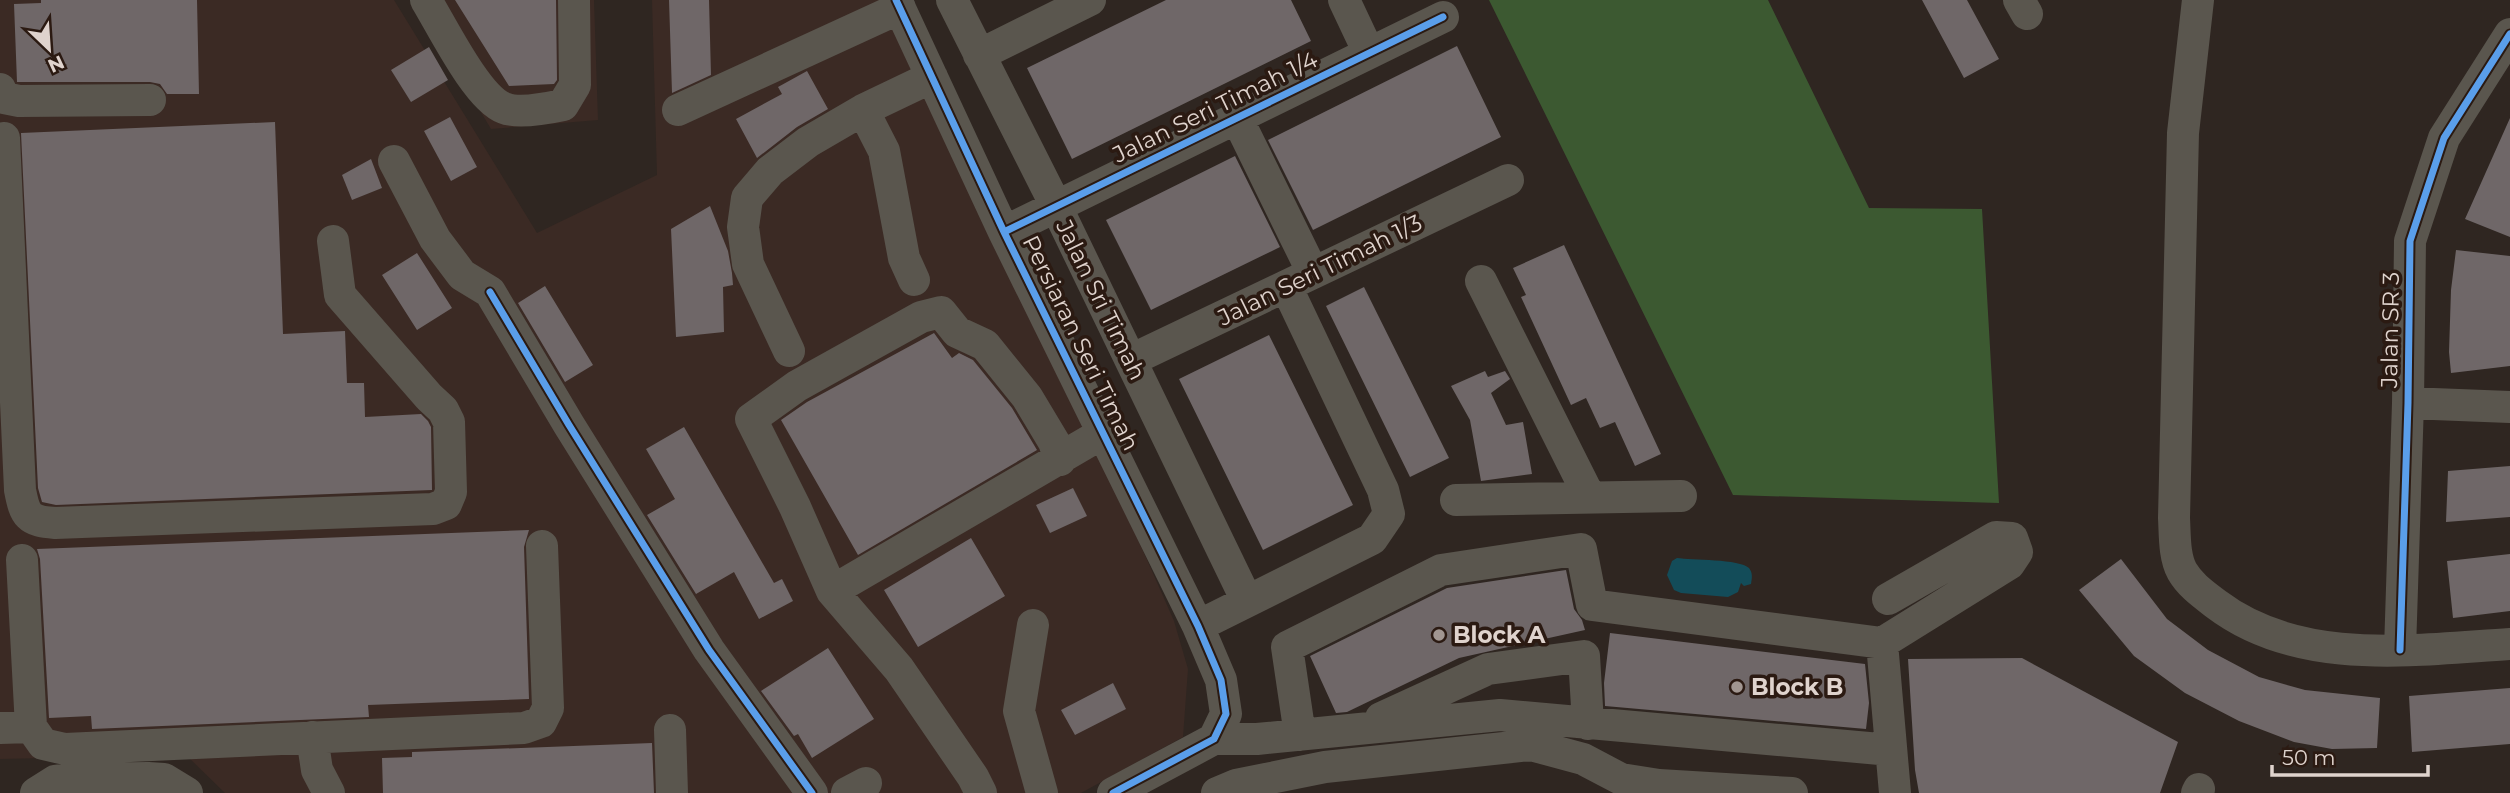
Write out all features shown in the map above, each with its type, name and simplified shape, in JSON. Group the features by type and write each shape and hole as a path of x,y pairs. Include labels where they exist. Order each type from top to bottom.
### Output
{"street":[{"path":"426,0 476,84 504,108 540,110 563,105 575,85 574,0"},
{"name":"Jalan Sri Timah","path":"952,0 1056,206 1247,601"},
{"path":"979,55 1090,0"},
{"path":"1344,0 1369,53"},
{"path":"2198,0 2183,133 2174,519 2175,544 2181,569 2197,590 2250,625 2285,638 2325,648 2400,650 2510,644"},
{"path":"678,110 898,4"},
{"name":"Persiaran Seri Timah","path":"898,4 1004,232 1198,626 1221,680 1226,714 1214,739"},
{"name":"Jalan Seri Timah 1/4","path":"1004,232 1443,17"},
{"name":"Jalan SR 3","path":"2400,650 2410,241 2444,138 2510,34"},
{"path":"789,351 748,264 743,227 747,198 770,171 808,142 863,110 932,77"},
{"path":"0,89 4,98 19,101 149,100"},
{"path":"863,110 884,151 904,258 914,280"},
{"path":"1198,626 1372,539 1389,514 1383,490 1237,118"},
{"path":"4,138 6,314 20,490 24,511 36,522 433,509 446,504 452,492 449,422 443,410 340,295 334,241"},
{"path":"394,161 435,239 462,275 490,292 709,650 812,793"},
{"name":"Jalan Seri Timah 1/3","path":"1131,360 1508,180"},
{"path":"1481,281 1589,496"},
{"path":"981,793 900,669 832,591 795,507 751,419 797,386 921,317 941,312 957,332 985,345 1027,397 1054,442 1060,460"},
{"path":"2408,403 2510,407"},
{"path":"832,591 1103,433"},
{"path":"1456,500 1681,496"},
{"path":"1300,735 1287,647 1441,570 1581,549 1592,605 1882,643 2009,564 2017,552 2012,538 1996,537 1888,599"},
{"path":"22,560 31,727 43,744 65,749 524,728 541,722 548,708 542,546"},
{"path":"1033,625 1019,711 1042,793"},
{"path":"1882,643 1895,793"},
{"path":"1357,729 1488,669 1584,656 1588,724"},
{"path":"1488,669 1500,715"},
{"path":"1113,793 1214,739 1257,739 1500,715 1891,750"},
{"path":"0,728 31,727"},
{"path":"670,730 672,793"},
{"path":"312,737 317,770 329,793"},
{"path":"1217,793 1236,785 1329,780 1531,745 1583,759 1621,779 1659,785 1792,793"},
{"path":"36,793 55,781 71,779 164,779 187,793"}],"shaded area":[{"path":"0,0 394,0 537,233 657,175 652,0 900,0 1174,621 1188,669 1183,737 1081,793 225,793 186,755 0,759"},
{"path":"414,0 594,0 598,120 491,129"}],"green space":[{"path":"1489,0 1768,0 1869,208 1982,209 1999,503 1733,495"}],"water":[{"path":"1677,558 1726,561 1744,565 1751,572 1751,584 1744,586 1741,583 1738,592 1728,597 1681,593 1674,590 1667,575 1672,561"}],"building":[{"path":"41,0 197,0 199,94 167,94 160,84 150,82 17,82 14,4 41,3"},
{"path":"455,0 556,0 557,80 554,84 509,86"},
{"path":"669,0 709,0 711,75 672,93"},
{"path":"1166,0 1291,0 1311,41 1072,159 1027,68"},
{"path":"1922,0 1967,0 1999,59 1964,78"},
{"path":"1457,46 1501,137 1313,230 1268,140"},
{"path":"429,47 448,80 411,102 391,70"},
{"path":"807,71 828,109 797,127 757,158 736,119 782,94 778,87"},
{"path":"450,117 477,167 451,181 424,131"},
{"path":"2510,118 2510,237 2465,219"},
{"path":"275,122 283,334 345,331 347,383 364,383 365,417 421,414 428,421 431,427 432,490 56,505 42,502 38,488 21,133"},
{"path":"1235,156 1280,247 1151,310 1106,220"},
{"path":"371,159 382,188 352,200 342,175"},
{"path":"710,206 728,251 732,273 733,285 723,287 724,332 676,337 671,229"},
{"path":"1564,245 1661,454 1635,466 1615,422 1600,428 1586,398 1571,405 1521,297 1526,295 1513,268"},
{"path":"2456,250 2510,256 2510,366 2451,373 2451,290"},
{"path":"417,253 452,308 417,330 382,275"},
{"path":"545,286 593,365 565,382 518,303"},
{"path":"1364,287 1449,458 1410,477 1326,306"},
{"path":"934,333 952,358 959,353 973,360 1012,408 1037,450 858,555 781,420 807,402"},
{"path":"1269,335 1353,505 1263,550 1179,379"},
{"path":"1485,371 1488,377 1505,371 1510,379 1491,393 1506,425 1523,422 1532,474 1481,481 1470,420 1451,386"},
{"path":"684,427 774,583 782,579 793,601 759,619 734,572 696,594 647,515 675,499 646,449"},
{"path":"2510,466 2510,517 2446,522 2448,471"},
{"path":"1073,488 1087,516 1050,533 1036,505"},
{"path":"529,530 524,547 529,699 368,705 369,717 92,729 91,716 49,718 40,559 37,549"},
{"path":"971,538 1005,596 918,647 884,590"},
{"path":"2510,554 2510,611 2453,618 2447,561"},
{"path":"2121,559 2167,619 2208,650 2259,677 2305,690 2380,698 2377,748 2332,749 2294,742 2239,721 2185,693 2134,656 2079,590"},
{"name":"Block A","path":"1566,570 1574,609 1585,630 1459,658 1347,712 1336,713 1310,656 1447,588"},
{"name":"Block B","path":"1610,633 1865,664 1869,703 1866,729 1605,706 1604,683"},
{"path":"828,648 874,719 812,758 798,734 794,736 761,691"},
{"path":"2022,658 2178,742 2160,793 1919,793 1915,770 1908,659"},
{"path":"1113,683 1126,709 1075,735 1061,710"},
{"path":"2510,688 2510,744 2412,752 2409,696"},
{"path":"652,743 654,793 383,793 382,758 412,757 412,752"}],"cycle path":[{"path":"896,0 1004,232 1198,626 1221,680 1226,714 1214,739 1113,793"},
{"path":"1004,232 1443,17"},
{"path":"2400,650 2410,241 2444,138 2510,34"},
{"path":"490,292 709,650 812,793"}],"place":[{"name":"Block A","path":"1439,635"},
{"name":"Block B","path":"1737,687"}]}
